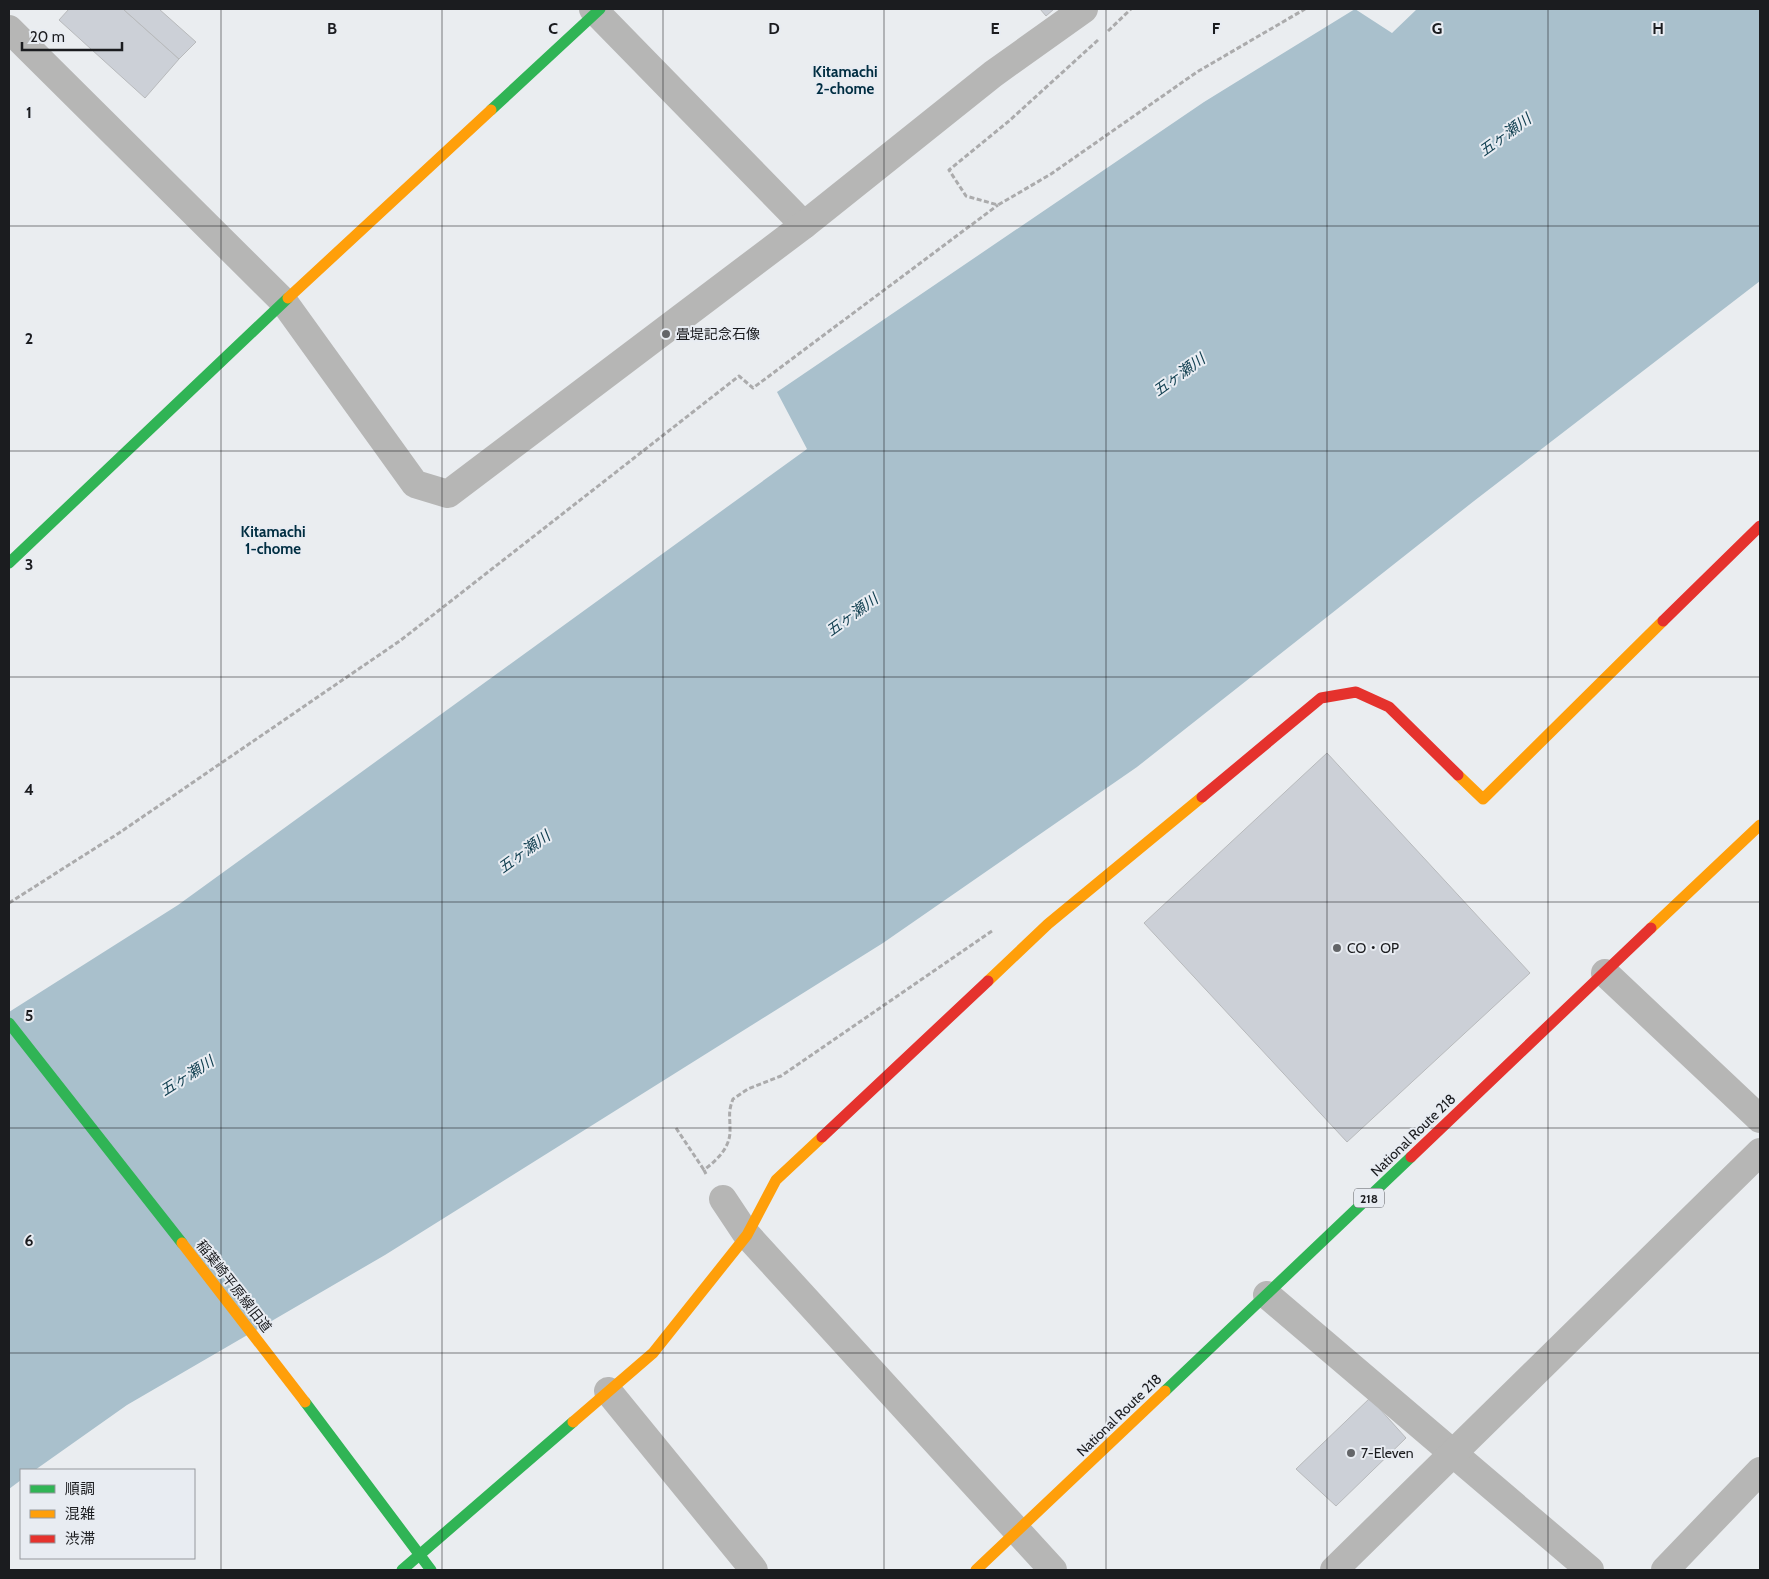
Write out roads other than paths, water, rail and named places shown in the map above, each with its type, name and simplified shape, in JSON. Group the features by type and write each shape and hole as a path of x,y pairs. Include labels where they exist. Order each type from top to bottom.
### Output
{"main road":[{"path":"9,563 596,10"},
{"path":"402,1570 653,1353 747,1234 776,1180 1041,931 1321,698 1356,692 1389,707 1484,799 1757,534"},
{"name":"National Route 218","path":"976,1570 1760,825"},
{"name":"稲葉崎平原線旧道","path":"9,1023 269,1354 431,1570"}],"street":[{"path":"9,29 284,302 415,484 448,494 804,226 993,74 1084,9"},
{"path":"596,10 804,226"},
{"path":"1605,973 1760,1119"},
{"path":"1334,1570 1760,1152"},
{"path":"723,1199 747,1234 1053,1570"},
{"path":"1267,1295 1590,1570"},
{"path":"608,1391 754,1570"},
{"path":"1665,1570 1760,1470"}],"water":[{"name":"五ヶ瀬川","path":"1355,9 1392,33 1417,9 1760,9 1760,281 1474,501 1137,767 883,943 385,1255 127,1405 36,1469 20,1469 20,1481 9,1489 9,1012 178,905 807,449 777,392 1204,102"}],"place":[{"name":"畳堤記念石像","path":"666,334"},
{"name":"CO・OP","path":"1337,948"},
{"name":"7-Eleven","path":"1351,1453"}],"district":[{"name":"Kitamachi 2-chome","path":"845,80"},
{"name":"Kitamachi 1-chome","path":"273,540"}]}
